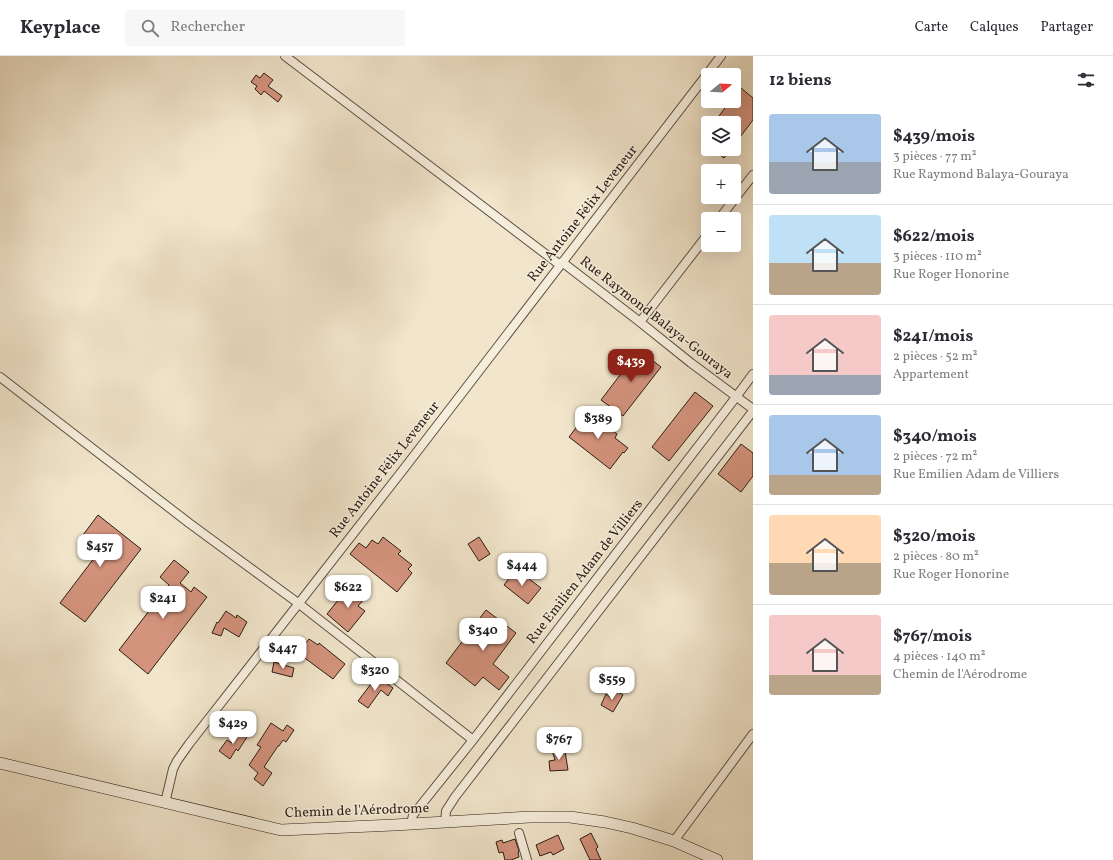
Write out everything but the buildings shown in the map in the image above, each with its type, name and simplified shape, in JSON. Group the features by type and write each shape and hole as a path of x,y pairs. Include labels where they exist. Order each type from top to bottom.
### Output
{"main road":[{"name":"Chemin de l'Aérodrome","path":"0,763 281,830 530,817 570,817 632,828 674,841 717,860"}],"street":[{"name":"Rue Raymond Balaya-Gouraya","path":"285,56 365,118 640,322 753,410"},
{"name":"Rue Antoine Félix Leveneur","path":"165,803 173,769 189,744 416,453 721,56"},
{"path":"724,212 753,175"},
{"path":"640,322 701,243"},
{"name":"Rue Emilien Adam de Villiers","path":"411,824 413,815 473,740 753,374"},
{"path":"0,377 189,523 298,603 473,740"},
{"path":"446,822 446,811 460,791 753,410"},
{"path":"674,841 753,734"},
{"path":"519,833 527,860"}]}
